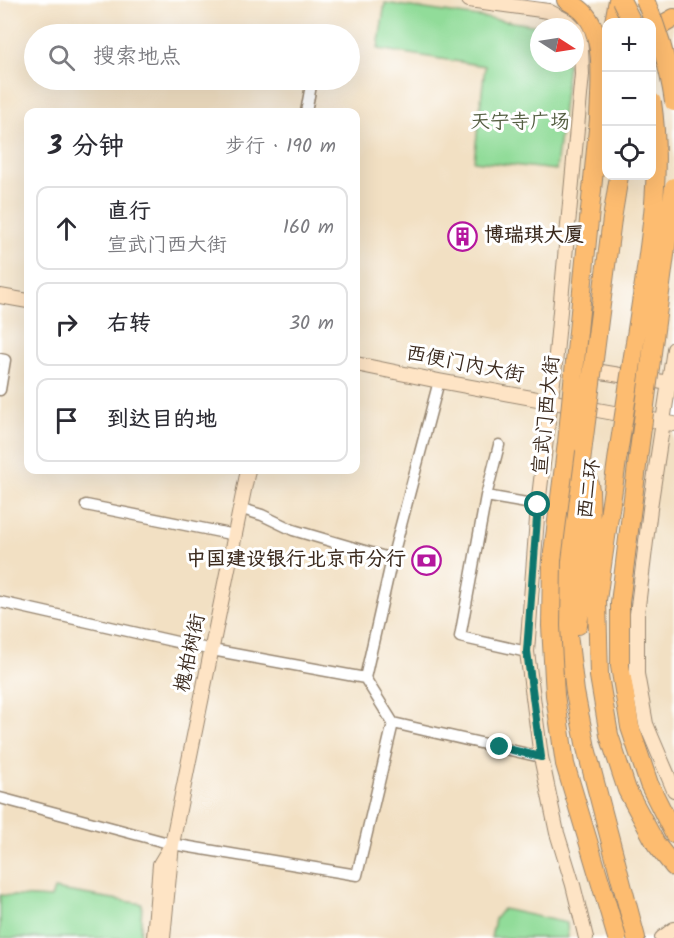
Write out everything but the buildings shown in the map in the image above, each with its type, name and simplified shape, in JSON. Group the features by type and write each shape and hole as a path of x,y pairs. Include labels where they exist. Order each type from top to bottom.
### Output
{"highway":[{"path":"566,0 586,15 594,31 600,55 599,119"},
{"path":"615,18 619,0"},
{"path":"619,0 630,18"},
{"path":"634,18 640,0"},
{"path":"645,0 659,34 674,102"},
{"path":"656,28 674,18"},
{"name":"宣武门西大街","path":"606,72 567,443 552,560 551,626 555,695 565,764 617,938"},
{"name":"西二环","path":"655,126 656,172 651,240 597,611 599,676 609,735 627,790 656,844 674,867"},
{"name":"宣武门西大街","path":"617,180 583,445 590,490 591,525 578,628 575,692 586,748 636,938"},
{"path":"674,187 620,603 620,666 630,727 650,784 674,834"}],"street":[{"path":"469,0 548,11 561,18"},
{"name":"宣武门西大街","path":"582,72 555,365 538,505 527,651 541,757 557,833 586,938"},
{"path":"307,108 310,90"},
{"path":"0,296 24,301"},
{"path":"674,349 669,383 669,423 651,501 636,614 637,674 646,724 674,790"},
{"path":"0,359 5,360 0,390"},
{"name":"西便门内大街","path":"360,365 669,423"},
{"path":"555,365 669,383"},
{"path":"439,381 392,559 365,678 393,723 541,757"},
{"path":"499,445 486,496 460,637 527,651"},
{"name":"槐柏树街","path":"164,938 172,844 247,474"},
{"path":"486,496 538,505"},
{"path":"86,504 235,535"},
{"path":"239,508 262,515 293,530 392,559"},
{"path":"0,602 212,650 365,678"},
{"path":"0,798 172,844 357,875 393,723"},
{"name":"槐柏树街","path":"154,938 160,864 172,844"},
{"path":"662,938 674,929"}],"green space":[{"name":"天宁寺广场","path":"385,3 530,25 530,72 567,72 556,170 474,161 485,66 378,49"},
{"path":"54,889 142,904 140,938 0,938 0,895 51,898"},
{"path":"503,909 567,923 568,938 491,938 495,919"}],"place":[{"name":"博瑞琪大厦","path":"463,236"},
{"name":"中国建设银行北京市分行","path":"427,560"}],"route":[{"path":"500,747 541,757 527,651 538,505"}]}
